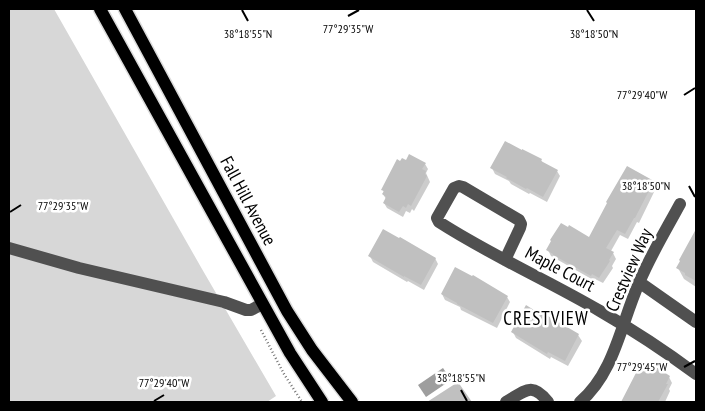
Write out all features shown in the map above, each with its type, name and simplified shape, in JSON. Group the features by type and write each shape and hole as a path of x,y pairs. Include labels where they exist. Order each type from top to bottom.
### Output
{"main road":[{"name":"Fall Hill Avenue","path":"100,9 290,354 322,402"},
{"name":"Fall Hill Avenue","path":"125,9 287,311 312,350 352,402"}],"street":[{"name":"Maple Court","path":"506,260 520,228 519,220 463,186 454,188 438,218 439,222 460,236 600,310 665,351 696,374"},
{"name":"Crestview Way","path":"580,402 593,388 606,369 616,348 639,282 680,204"},
{"path":"9,248 79,268 224,302 246,310 251,310 262,304"},
{"path":"639,282 696,322"},
{"path":"506,402 529,389 541,393 548,402"}],"shaded area":[{"path":"9,9 54,9 276,396 267,402 9,402"},
{"path":"443,368 451,380 426,397 418,385"}],"building":[{"path":"505,141 542,159 541,161 558,170 543,197 490,168"},
{"path":"409,154 426,163 422,169 426,171 425,174 427,176 411,206 408,204 406,208 403,206 399,212 383,203 386,197 382,194 384,191 381,190 397,159 400,161 402,158 406,160"},
{"path":"627,166 654,181 625,234 617,230 606,248 614,252 599,278 592,274 591,276 546,250 561,223 568,227 569,225 589,237 606,202"},
{"path":"383,229 436,258 421,285 368,256"},
{"path":"696,229 696,281 676,268"},
{"path":"455,267 473,275 508,296 493,323 441,294"},
{"path":"526,305 579,334 565,361 548,352 547,354 511,332"},
{"path":"643,362 652,367 653,365 670,376 666,384 668,384 658,402 621,402 638,369"},
{"path":"458,382 472,402 427,402"}],"district":[{"name":"CRESTVIEW","path":"546,318"}]}
